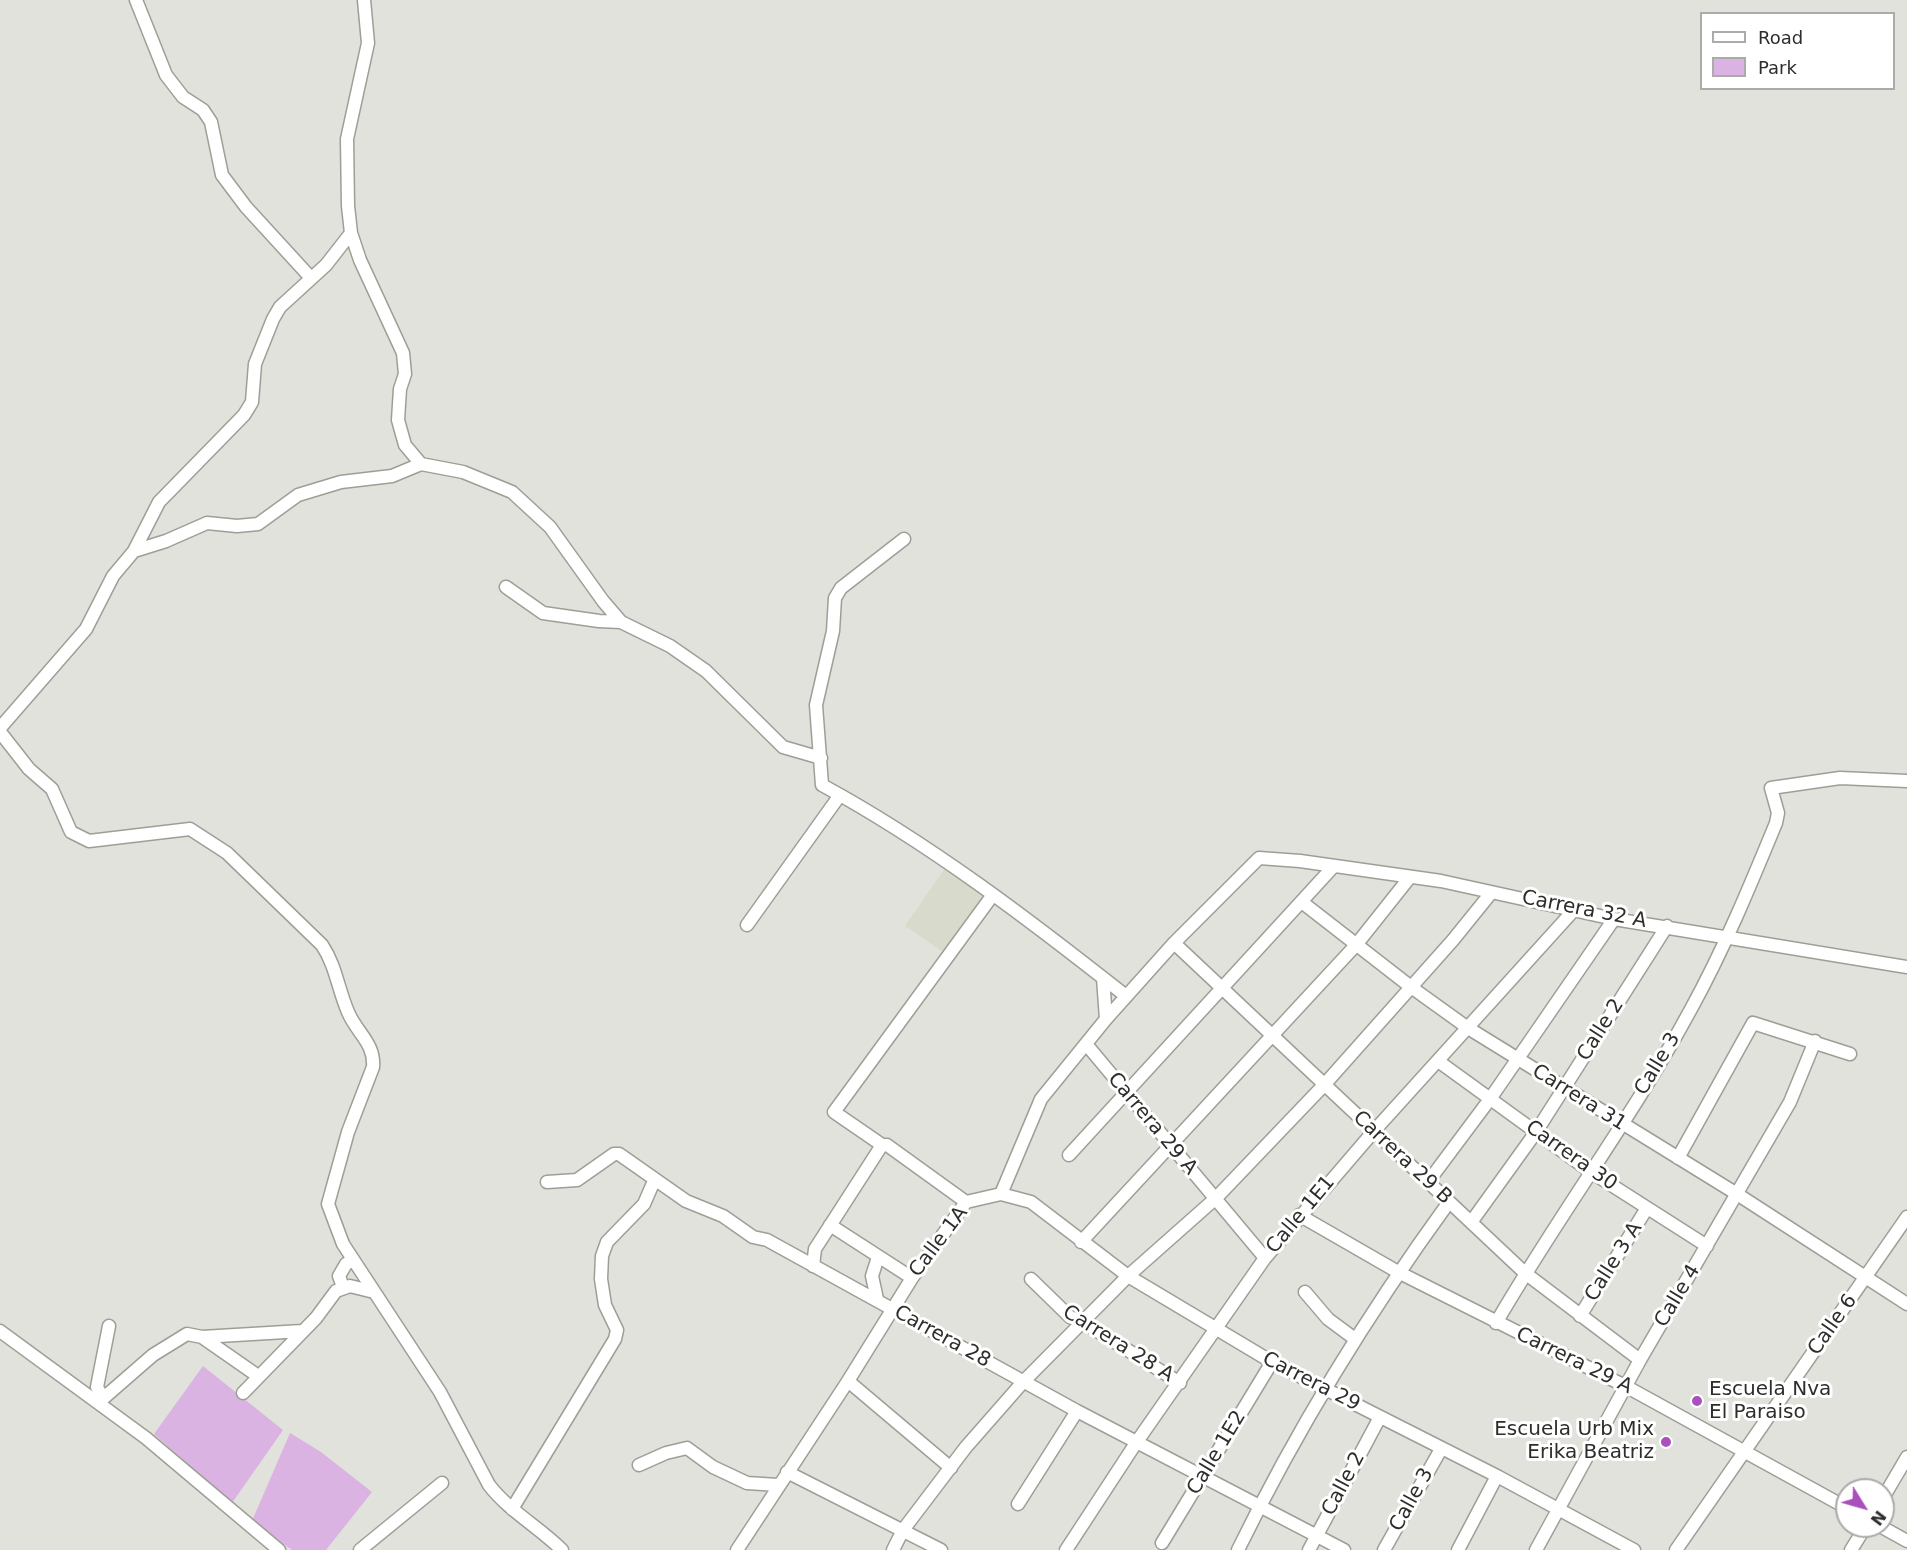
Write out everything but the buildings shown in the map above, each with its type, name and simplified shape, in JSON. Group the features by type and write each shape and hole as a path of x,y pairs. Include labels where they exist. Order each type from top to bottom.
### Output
{"street":[{"path":"136,0 166,75 183,97 203,110 211,122 222,175 246,207 311,278"},
{"path":"364,0 368,42 347,139 351,233 364,269 403,353 405,374 400,389 398,420 405,445 421,464"},
{"path":"351,233 326,265 280,307 255,364 252,402 244,415 159,502 134,551 113,576 86,628 0,730 29,769 52,789 71,832 89,841 190,829 228,853 322,945 333,962 348,1012 372,1048 374,1056 373,1067 348,1132 328,1204 332,1222 353,1260 440,1392 489,1485 512,1509 541,1529 562,1550"},
{"path":"134,551 166,541 207,523 237,526 258,524 298,495 341,483 392,476 421,464 463,472 512,492 550,527 603,601 621,622"},
{"path":"904,540 841,588 835,597 833,631 815,718 821,758 822,785 992,896 1086,963 1126,996"},
{"path":"506,587 543,613 621,622 670,646 706,671 783,747 821,758"},
{"name":"Calle 3","path":"1496,1323 1525,1273 1622,1125 1690,1011 1728,937 1776,823 1778,813 1771,788 1840,778 1907,781"},
{"path":"747,925 840,795"},
{"name":"Carrera 32 A","path":"1174,943 1261,857 1441,881 1614,919 1907,966"},
{"path":"1070,1155 1333,867"},
{"path":"1081,1242 1170,1147 1270,1034 1356,945 1410,877"},
{"path":"893,1550 903,1530 966,1447 1023,1382 1128,1276 1216,1198 1324,1085 1491,893"},
{"path":"966,1202 887,1145 882,1145 834,1112 992,896"},
{"name":"Carrera 31","path":"1302,903 1468,1028 1564,1090 1737,1194 1866,1278"},
{"name":"Calle 1E1","path":"1066,1550 1136,1443 1217,1330 1265,1258 1299,1215 1574,910"},
{"path":"1428,1182 1490,1099 1614,919"},
{"name":"Calle 2","path":"1472,1221 1564,1090 1667,926"},
{"path":"1001,1194 1041,1099 1106,1019 1174,943"},
{"name":"Carrera 29 B","path":"1174,943 1525,1273 1580,1317 1640,1360"},
{"path":"1103,978 1106,1019"},
{"path":"1678,1158 1751,1025 1755,1022 1850,1054"},
{"name":"Calle 4","path":"1536,1550 1640,1360 1790,1102 1815,1041"},
{"name":"Carrera 29 A","path":"1086,1044 1265,1258"},
{"name":"Carrera 30","path":"1438,1061 1591,1172 1707,1246"},
{"path":"813,1266 815,1250 882,1145"},
{"name":"Carrera 28","path":"547,1182 577,1180 614,1154 626,1159 654,1181 686,1201 712,1210 753,1237 767,1240 877,1299 891,1311 1136,1443 1344,1550"},
{"path":"512,1509 615,1339 617,1330 605,1305 601,1279 602,1256 607,1242 644,1204 654,1181"},
{"name":"Calle 1A","path":"737,1550 848,1381 912,1278 966,1202 1001,1194"},
{"name":"Carrera 29","path":"1001,1194 1031,1202 1128,1276 1272,1362 1497,1476 1634,1550"},
{"path":"1238,1550 1324,1388 1398,1272 1449,1202"},
{"name":"Calle 3 A","path":"1580,1317 1647,1208"},
{"name":"Carrera 29 A","path":"1299,1215 1398,1272 1496,1323 1627,1386 1835,1501"},
{"name":"Calle 6","path":"1676,1550 1907,1217"},
{"path":"830,1225 912,1278"},
{"path":"877,1299 872,1276 878,1257"},
{"path":"343,1287 339,1276 346,1264 353,1260"},
{"path":"1866,1278 1907,1304"},
{"name":"Carrera 28 A","path":"1031,1279 1070,1317 1083,1322 1180,1383"},
{"path":"243,1393 316,1318 336,1291 343,1287 374,1292"},
{"path":"1305,1292 1328,1319 1355,1339"},
{"path":"101,1400 97,1387 109,1326"},
{"path":"202,1337 302,1330"},
{"path":"0,1331 101,1400 279,1550"},
{"path":"101,1400 153,1356 182,1336 192,1334 202,1337 258,1376"},
{"name":"Calle 1E2","path":"1162,1543 1272,1362"},
{"path":"848,1381 951,1468"},
{"path":"1018,1504 1077,1411"},
{"name":"Calle 2","path":"1308,1550 1380,1418"},
{"path":"639,1465 666,1453 687,1448 713,1467 747,1483 778,1485"},
{"name":"Calle 3","path":"1384,1550 1441,1449"},
{"path":"1895,1478 1907,1457"},
{"path":"787,1472 941,1550"},
{"path":"1458,1550 1497,1476"},
{"path":"360,1550 442,1483"}],"shaded area":[{"path":"945,868 988,898 946,954 905,926"}],"green space":[{"path":"203,1366 283,1430 232,1503 154,1434"},
{"path":"290,1433 321,1452 372,1492 326,1550 292,1550 252,1521"}],"place":[{"name":"Escuela Nva El Paraiso","path":"1697,1401"},
{"name":"Escuela Urb Mix Erika Beatriz","path":"1666,1442"}]}
